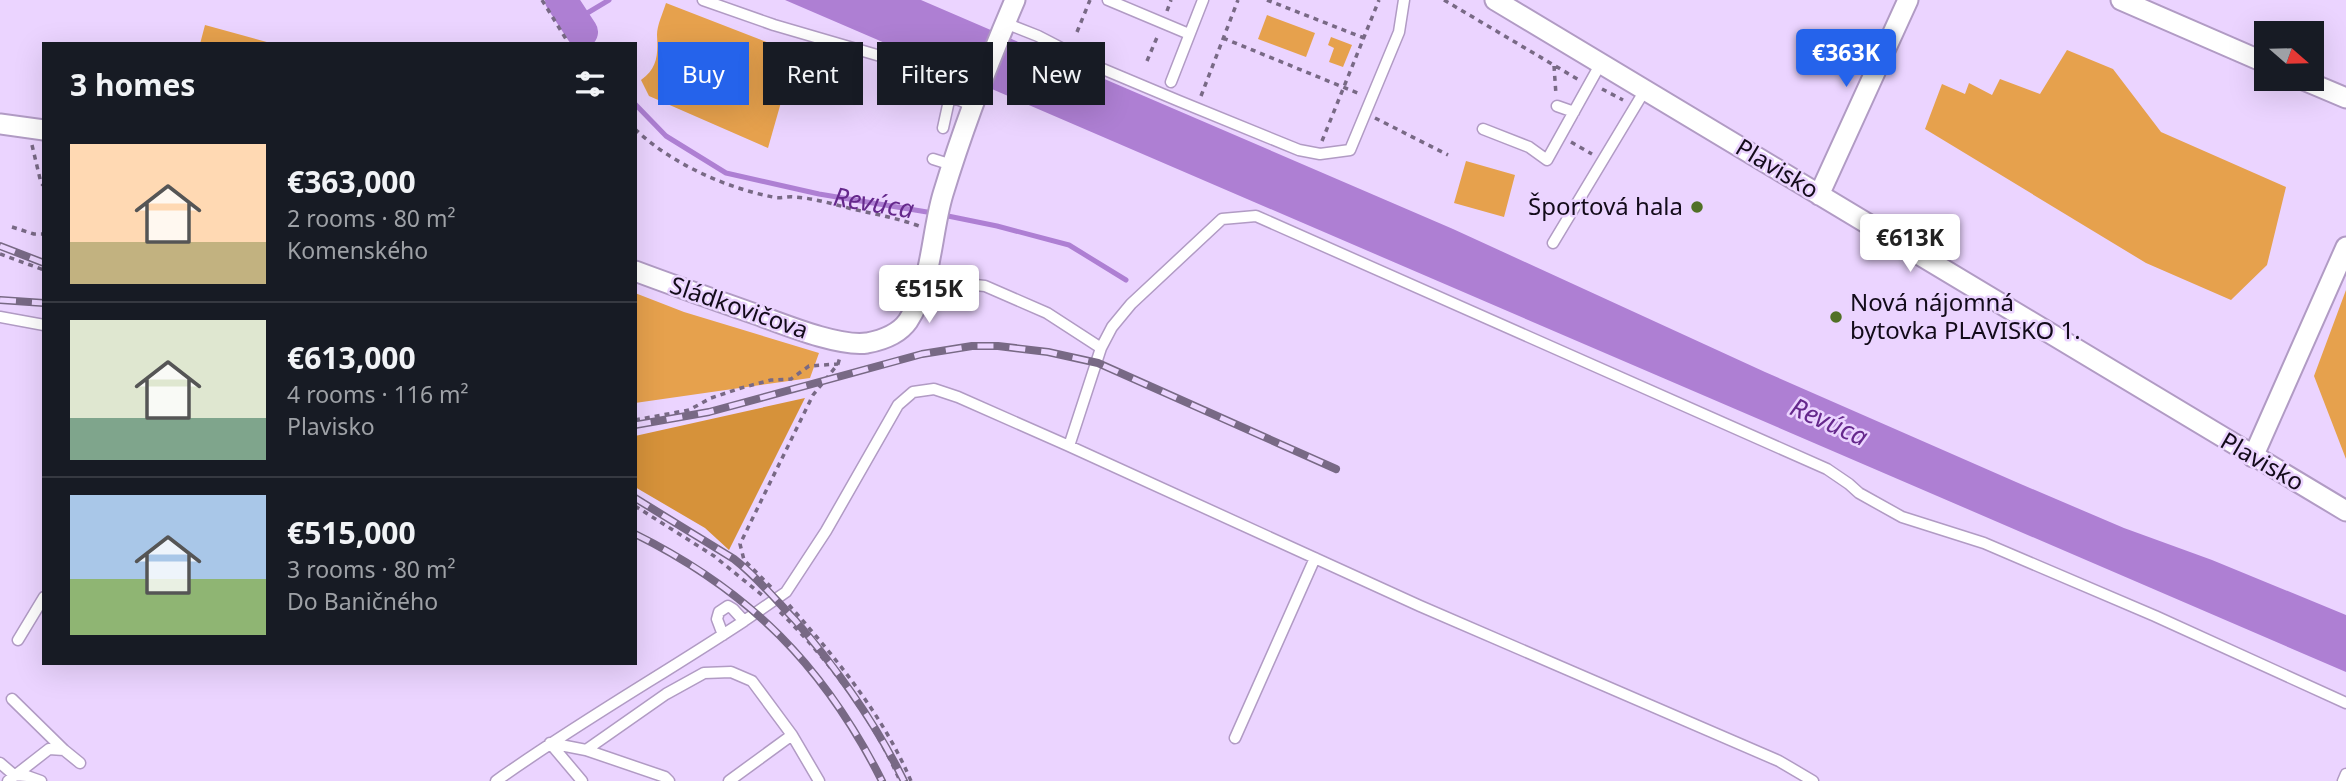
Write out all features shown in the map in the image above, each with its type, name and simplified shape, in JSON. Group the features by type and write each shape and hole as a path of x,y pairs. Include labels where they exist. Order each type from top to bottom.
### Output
{"street":[{"path":"993,55 1015,0"},
{"name":"Plavisko","path":"1495,0 2346,511"},
{"path":"1819,195 1908,0"},
{"path":"2121,0 2254,59"},
{"path":"2324,89 2346,98"},
{"path":"925,281 942,197 943,162 972,105"},
{"path":"0,124 37,130"},
{"path":"2253,457 2344,259"},
{"name":"Sládkovičova","path":"637,272 803,331 865,343 896,333 907,323 925,281"}],"lane":[{"path":"703,0 774,25 877,55"},
{"path":"1108,0 1189,34"},
{"path":"1171,82 1203,0"},
{"path":"1004,27 1038,36 1098,67 1196,109 1298,150 1315,153 1350,150 1399,32 1404,0"},
{"path":"1483,129 1529,147 1547,160 1601,63"},
{"path":"1553,243 1645,90"},
{"path":"943,128 948,105"},
{"path":"1557,106 1574,112"},
{"path":"1069,446 1101,348 1112,327 1131,304 1222,219 1256,216 1827,469 1859,494 1902,517 1984,543 2155,616 2346,703"},
{"path":"925,281 985,286 1047,313 1101,348"},
{"path":"0,317 42,325"},
{"path":"496,781 550,743 647,685 786,592 826,531 898,405 913,392 934,389 958,397 1315,558 1779,761 1813,781"},
{"path":"1235,738 1315,558"},
{"path":"18,640 42,600"},
{"path":"723,635 717,619 723,607 733,609 744,621"},
{"path":"586,750 666,694 704,673 731,672 752,681 792,735 819,781"},
{"path":"12,699 80,763"},
{"path":"729,781 792,735"},
{"path":"550,743 586,750 665,777 669,781"},
{"path":"550,743 582,781"},
{"path":"11,778 49,749 64,750"},
{"path":"0,762 11,778"},
{"path":"2343,781 2346,774"},
{"path":"11,778 27,776 41,781"}],"path":[{"path":"542,0 565,42"},
{"path":"1077,32 1090,0"},
{"path":"1196,109 1238,0"},
{"path":"1267,0 1364,38"},
{"path":"1315,153 1378,0"},
{"path":"1223,38 1371,100"},
{"path":"1554,66 1557,106"},
{"path":"1365,114 1448,155"},
{"path":"37,130 33,150 42,184"},
{"path":"637,131 673,157 729,187 777,198 792,197 935,228"},
{"path":"1560,136 1602,161"},
{"path":"12,227 42,234"},
{"path":"0,254 42,269"},
{"path":"637,420 689,410 711,398 771,380 792,379 809,366 838,364"},
{"path":"637,507 714,556 771,603 847,690 870,725 900,781"}],"shaded area":[{"path":"666,3 767,42 763,42 763,105 780,105 768,148 670,105 749,105 749,42 658,42 658,100 649,96 641,80 651,71 656,60 659,23"},
{"path":"1267,15 1315,33 1306,57 1258,39"},
{"path":"205,25 267,42 201,42"},
{"path":"1331,37 1352,45 1343,67 1329,62 1334,48 1328,45"},
{"path":"2067,50 2113,69 2161,132 2286,187 2267,265 2231,300 2146,263 1925,129 1942,84 1965,94 1969,83 1992,95 2000,79 2040,94"},
{"path":"1466,161 1515,175 1504,217 1454,203"},
{"path":"2346,290 2346,459 2314,376"},
{"path":"637,294 684,312 819,353 810,378 637,403"},
{"path":"805,398 729,550 705,528 637,488 637,436"}],"water":[{"path":"549,0 571,0 577,12 584,15 587,24 570,34"},
{"path":"785,0 921,0 1019,42 1007,42 1007,96 993,90 993,42 883,42"},
{"path":"1105,79 1453,229 1765,372 2016,482 2124,528 2212,560 2346,615 2346,672 1029,105 1105,105"}],"waterway":[{"name":"Revúca","path":"561,0 582,32"},
{"path":"584,15 609,0"},
{"name":"Revúca","path":"582,32 589,42"},
{"name":"Revúca","path":"637,106 666,136 726,173 819,194 933,213"},
{"name":"Revúca","path":"943,215 1069,245 1126,280"}],"railway":[{"path":"0,246 42,262"},
{"path":"0,300 42,303"},
{"path":"637,425 709,412 922,354 972,346 998,346 1048,352 1098,363 1336,469"},
{"path":"637,499 734,559 766,588 841,677 881,738 904,781"},
{"path":"637,535 714,580 780,636 809,667 835,702 882,781"}],"place":[{"name":"Športová hala","path":"1697,207"},
{"name":"Nová nájomná bytovka PLAVISKO 1.","path":"1836,317"}]}
